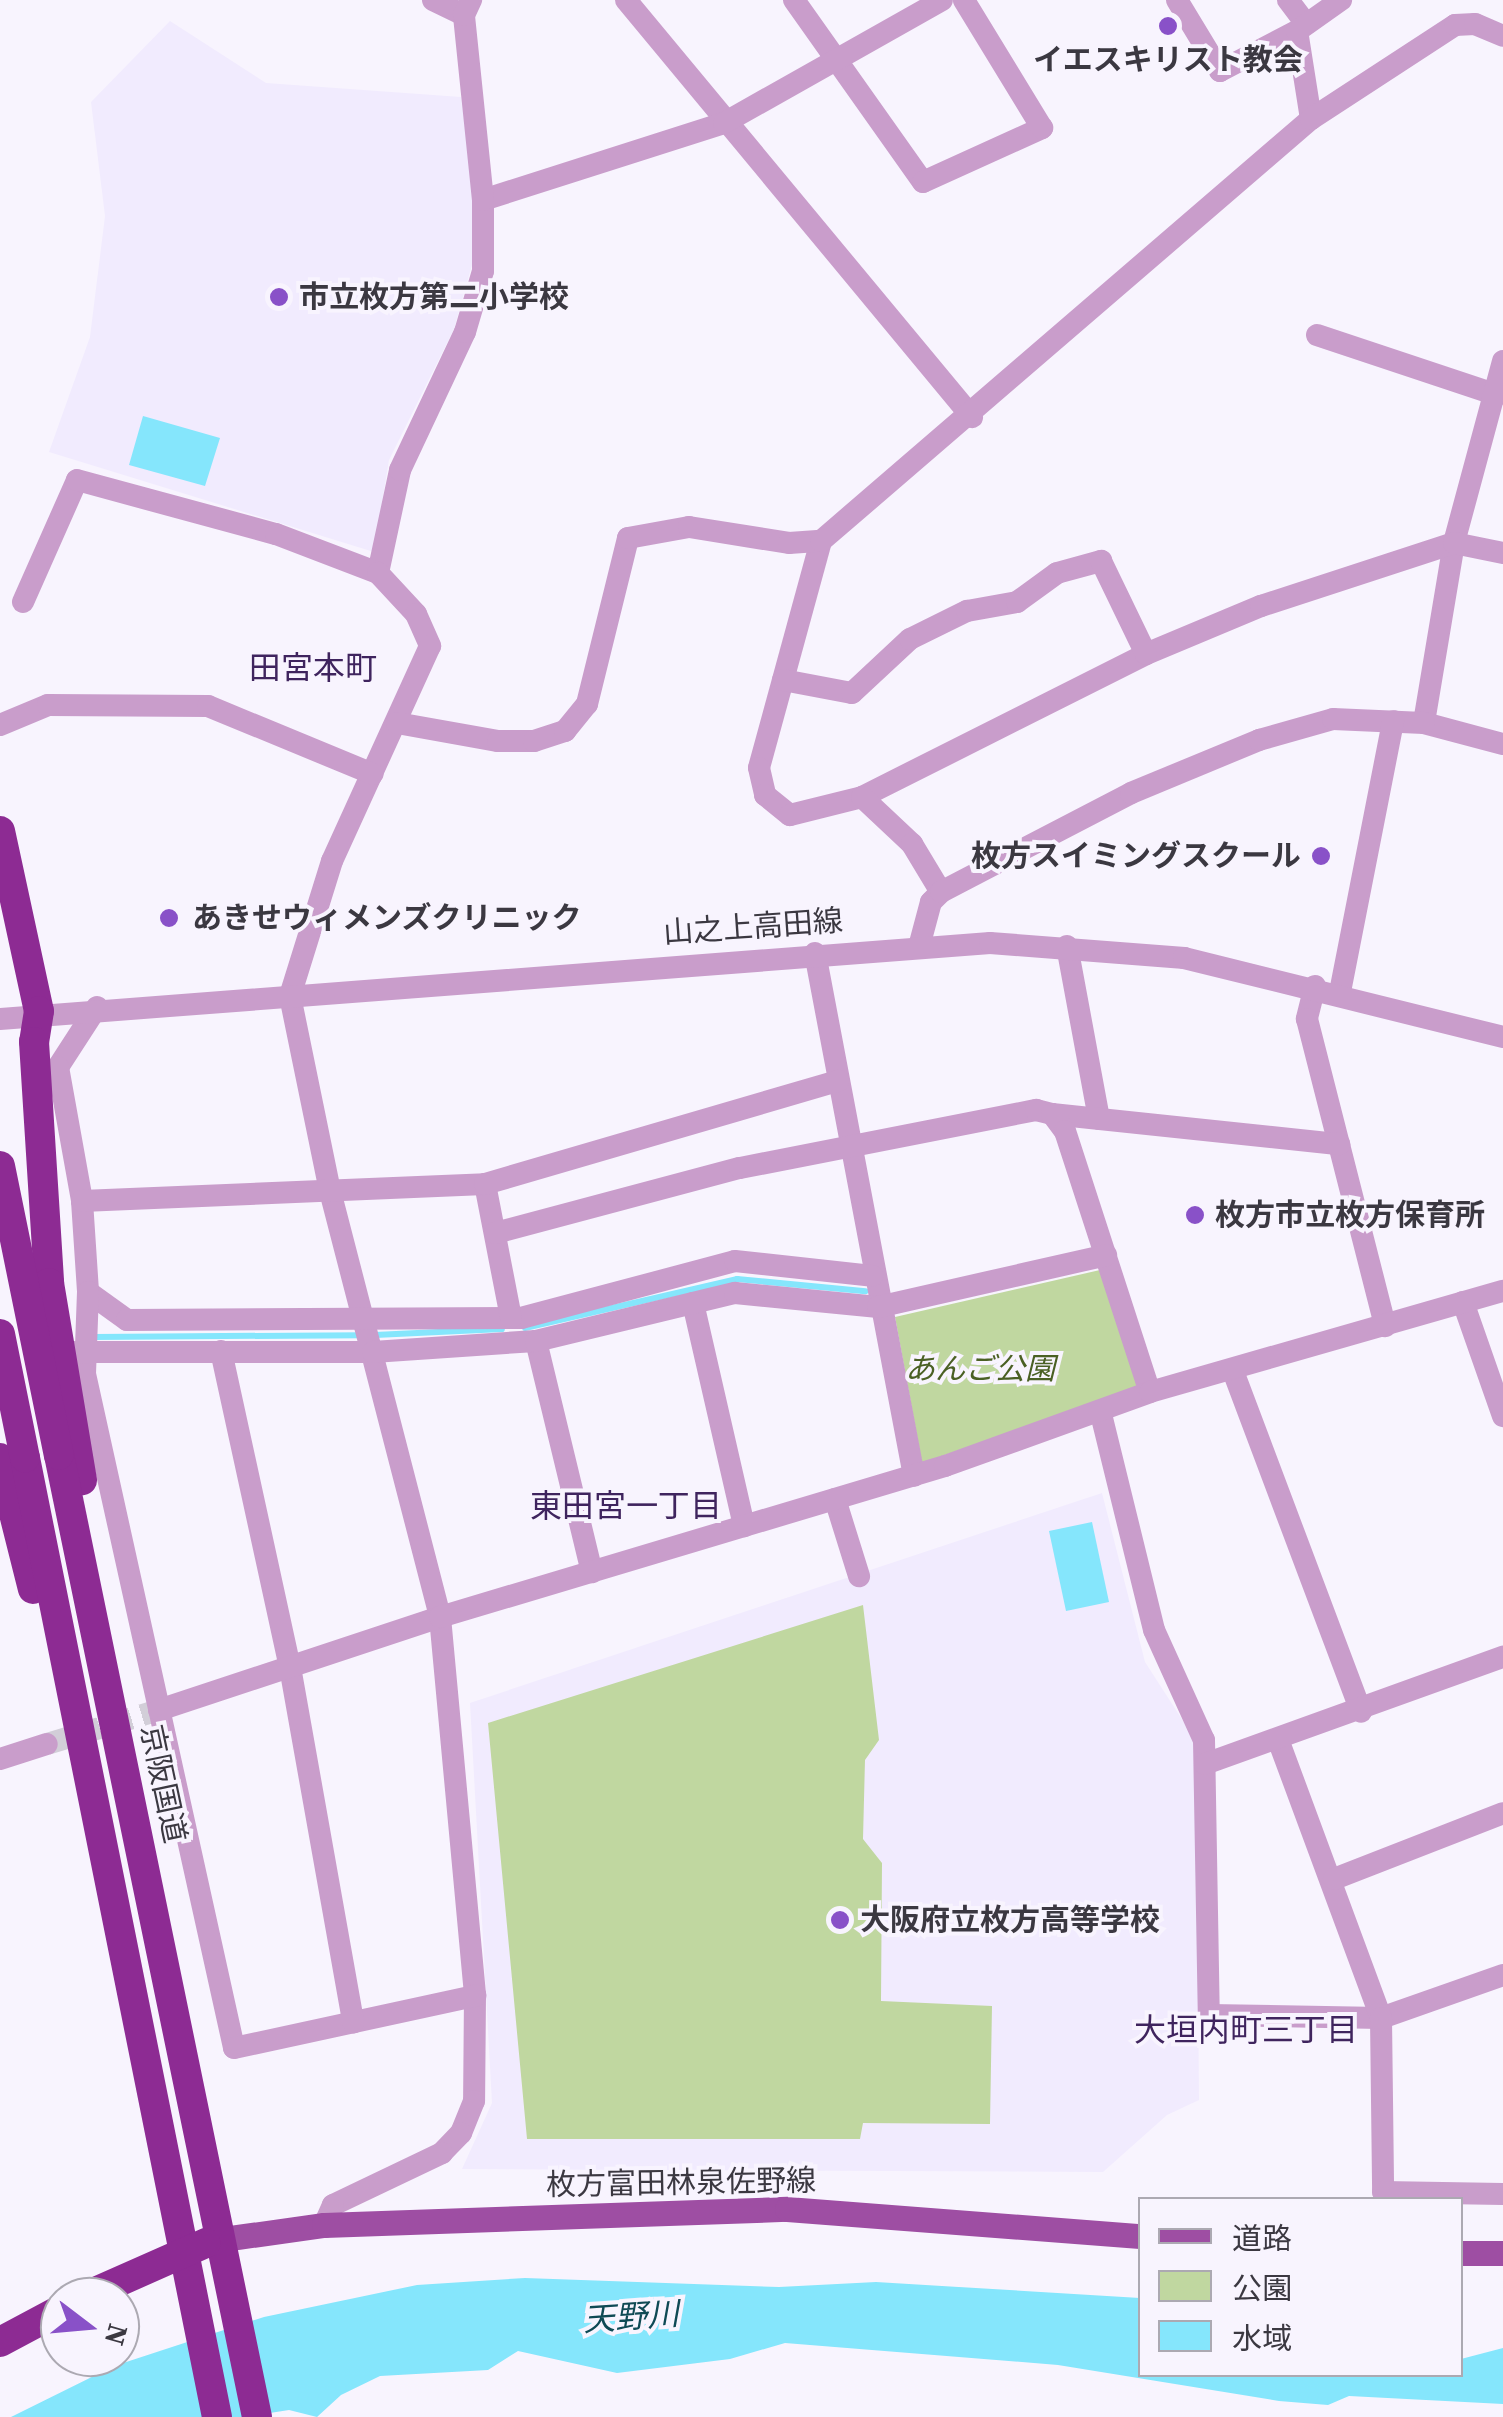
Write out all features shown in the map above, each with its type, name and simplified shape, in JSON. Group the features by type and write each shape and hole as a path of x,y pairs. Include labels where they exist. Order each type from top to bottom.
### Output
{"highway":[{"path":"0,831 38,1011 34,1042 49,1283 99,1578 101,1660"},
{"name":"京阪国道","path":"0,1166 234,2286 257,2417"},
{"path":"0,1334 12,1458 57,1619 196,2290 217,2417"},
{"path":"125,2277 186,2247 223,2239"},
{"path":"0,2342 40,2321"}],"main road":[{"name":"枚方富田林泉佐野線","path":"223,2239 324,2225 787,2209 1138,2236"},
{"path":"1463,2253 1503,2253"}],"street":[{"path":"378,573 400,470 465,332 478,286 483,200 468,7 433,0"},
{"path":"626,0 724,123 972,416"},
{"path":"794,0 842,61 922,182 1042,128 964,0"},
{"path":"483,200 724,123 842,61 942,0"},
{"path":"1177,0 1220,71 1302,28 1340,0"},
{"path":"1288,0 1302,28 1311,119"},
{"path":"1503,36 1475,24 1456,25 1311,119 972,416 821,541 759,768 765,795 790,815 862,798 1146,654 1261,606 1454,543 1503,553"},
{"path":"1317,335 1497,394"},
{"path":"1424,722 1454,543 1503,360"},
{"path":"23,602 77,480 276,534 378,573 416,614 430,646 332,860 290,996 330,1191 440,1617 474,1996 474,2101 461,2133 431,2160 333,2205 324,2225"},
{"path":"397,723 498,742 534,741 564,731 587,704 628,538 688,528 789,543 821,541"},
{"path":"782,680 852,693 910,639 967,611 1016,602 1056,572 1100,561 1146,654"},
{"path":"0,725 48,705 208,706 373,774"},
{"path":"920,943 931,902 941,892 1131,793 1259,740 1333,719 1424,722 1503,744"},
{"path":"1340,992 1393,721"},
{"path":"862,798 912,844 941,892"},
{"name":"山之上高田線","path":"0,1019 38,1011 290,996 920,943 1067,946 1184,958 1340,992 1503,1038"},
{"path":"1067,946 1098,1119"},
{"path":"815,953 872,1276 914,1476"},
{"path":"1315,986 1307,1019 1385,1326"},
{"path":"97,1007 58,1067 82,1202 88,1292 78,1351 234,2048 474,1996"},
{"path":"82,1202 484,1184 838,1081"},
{"path":"495,1232 740,1168 1036,1110 1339,1144"},
{"path":"1052,1114 1065,1132 1150,1392"},
{"path":"484,1184 511,1318"},
{"path":"78,1351 373,1351 536,1342 734,1293 878,1307 1106,1254"},
{"path":"88,1292 127,1320 511,1318 735,1261 872,1276"},
{"path":"159,1710 440,1617 914,1476 1100,1414 1150,1392 1503,1291"},
{"path":"1462,1302 1503,1416"},
{"path":"693,1304 744,1526"},
{"path":"234,1320 232,1350 353,2022"},
{"path":"536,1342 592,1572"},
{"path":"1233,1371 1361,1712"},
{"path":"1100,1414 1154,1630 1204,1740 1209,2015 1381,2018 1503,1975"},
{"path":"835,1499 859,1576"},
{"path":"1205,1764 1278,1742 1503,1657"},
{"path":"1278,1742 1334,1879 1381,2018 1382,2192 1503,2194"},
{"path":"0,1759 47,1744"},
{"path":"1334,1879 1503,1813"}],"shaded area":[{"name":"市立枚方第二小学校","path":"170,21 266,83 461,97 474,191 472,265 454,329 389,460 374,552 49,452 90,337 105,216 91,102"},
{"name":"大阪府立枚方高等学校","path":"1102,1493 1145,1662 1196,1741 1199,2100 1167,2115 1103,2172 462,2169 492,2103 470,1703"}],"green space":[{"name":"あんご公園","path":"1100,1270 1140,1387 922,1463 895,1317"},
{"path":"863,1605 879,1740 865,1760 863,1839 882,1863 881,2001 992,2006 990,2124 863,2123 860,2139 527,2139 488,1723"}],"water":[{"path":"143,416 220,438 205,486 129,465"},
{"path":"1092,1522 1109,1602 1066,1611 1049,1531"},
{"name":"天野川","path":"525,2278 779,2287 876,2282 1138,2298 1138,2377 1463,2377 1463,2358 1503,2348 1503,2404 1349,2396 1328,2405 1279,2401 1058,2365 785,2343 730,2359 617,2373 518,2351 488,2370 380,2376 341,2395 317,2417 289,2410 244,2417 11,2417 92,2377 140,2377 140,2358 264,2317 417,2285"}],"waterway":[{"path":"525,1328 737,1279 865,1291"},
{"path":"375,1335 502,1329"},
{"path":"94,1337 362,1335"}],"tunnel":[{"path":"47,1744 159,1710"}],"place":[{"name":"イエスキリスト教会","path":"1168,26"},
{"name":"市立枚方第二小学校","path":"279,297"},
{"name":"枚方スイミングスクール","path":"1321,856"},
{"name":"あきせウィメンズクリニック","path":"169,918"},
{"name":"枚方市立枚方保育所","path":"1195,1215"},
{"name":"大阪府立枚方高等学校","path":"840,1920"}],"district":[{"name":"田宮本町","path":"313,668"},
{"name":"東田宮一丁目","path":"626,1506"},
{"name":"大垣内町三丁目","path":"1246,2030"}]}
